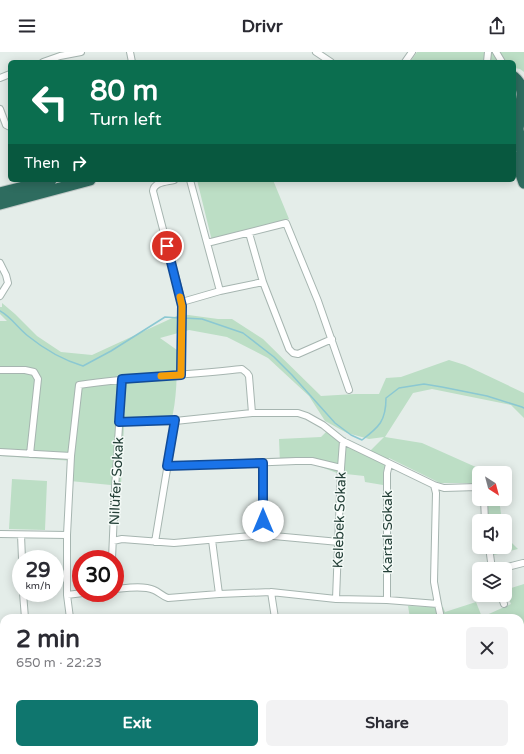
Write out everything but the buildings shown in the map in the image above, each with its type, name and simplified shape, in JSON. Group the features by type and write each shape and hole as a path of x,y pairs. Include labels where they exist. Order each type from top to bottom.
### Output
{"highway":[{"path":"516,79 521,83 524,96 518,130 524,165"},
{"path":"516,110 522,103"},
{"path":"516,161 524,183"},
{"path":"0,193 43,182"},
{"path":"0,200 77,182"},
{"path":"0,204 82,182"}],"street":[{"path":"49,60 81,52"},
{"path":"316,52 328,60"},
{"path":"0,109 6,125 8,126"},
{"path":"165,182 156,184 153,190 182,304 181,375"},
{"path":"191,182 220,291"},
{"path":"207,243 286,223 332,339 349,390"},
{"path":"249,233 264,282 289,349 293,353 298,354 332,339"},
{"path":"0,263 8,283 0,295"},
{"path":"182,304 220,291 264,282"},
{"path":"69,614 67,595 71,456 79,385 122,379 242,369 250,376 252,413"},
{"path":"0,370 25,370 34,372 38,379 30,454"},
{"name":"Nilüfer Sokak","path":"112,550 122,379"},
{"path":"119,422 175,420 252,413 298,413 307,416 343,441 434,485 444,488 472,487"},
{"path":"155,542 175,420"},
{"name":"Kelebek Sokak","path":"336,599 343,441"},
{"path":"0,452 71,456"},
{"path":"167,466 312,461 341,468"},
{"path":"263,463 263,535"},
{"name":"Kartal Sokak","path":"387,600 387,473 389,464"},
{"path":"434,485 436,493 434,582 440,614"},
{"path":"0,534 68,535"},
{"path":"21,535 22,550"},
{"path":"113,541 122,539 174,544 263,535 339,542"},
{"path":"212,540 219,594"},
{"path":"512,566 523,563"},
{"path":"124,589 147,588 168,598 271,592 336,599 387,600 438,604"},
{"path":"271,592 274,614"},
{"path":"67,595 72,594"},
{"path":"24,602 25,614"}],"green space":[{"path":"417,52 524,52 524,72 516,68 516,60 411,60"},
{"path":"197,182 274,182 289,219 212,241"},
{"path":"2,303 37,336 61,352 92,355 181,314 218,319 232,319 263,339 321,396 379,394 386,378 401,377 449,360 465,365 524,393 524,418 511,405 432,389 413,393 385,437 422,443 474,466 472,466 472,484 440,483 389,458 383,485 365,482 364,476 337,473 310,463 280,464 279,439 321,437 328,430 369,452 384,437 369,439 347,433 325,421 309,396 268,358 227,337 189,330 160,338 177,350 176,396 171,422 124,426 121,486 70,481 74,461 0,456 0,321 7,321 0,314 0,307 2,307"},
{"path":"12,479 47,481 45,530 9,529"},
{"path":"486,506 500,506 501,514 488,514"},
{"path":"512,543 518,549 512,550"},
{"path":"524,584 524,614 489,614 511,604 512,588"},
{"path":"476,602 481,614 409,614 408,606 443,607 445,612"}],"waterway":[{"path":"0,311 8,316 28,336 54,354 83,366 111,351 165,317 179,318"},
{"path":"183,318 202,319 243,333 274,357 335,423 351,435 362,440 380,423 385,412 386,398 399,388 424,384 487,396 524,408"}],"slow traffic":[{"path":"161,376 181,375 182,306 180,297"}],"route":[{"path":"167,246 182,302 181,375 122,379 119,422 175,420 167,466 263,463 263,521"}]}
